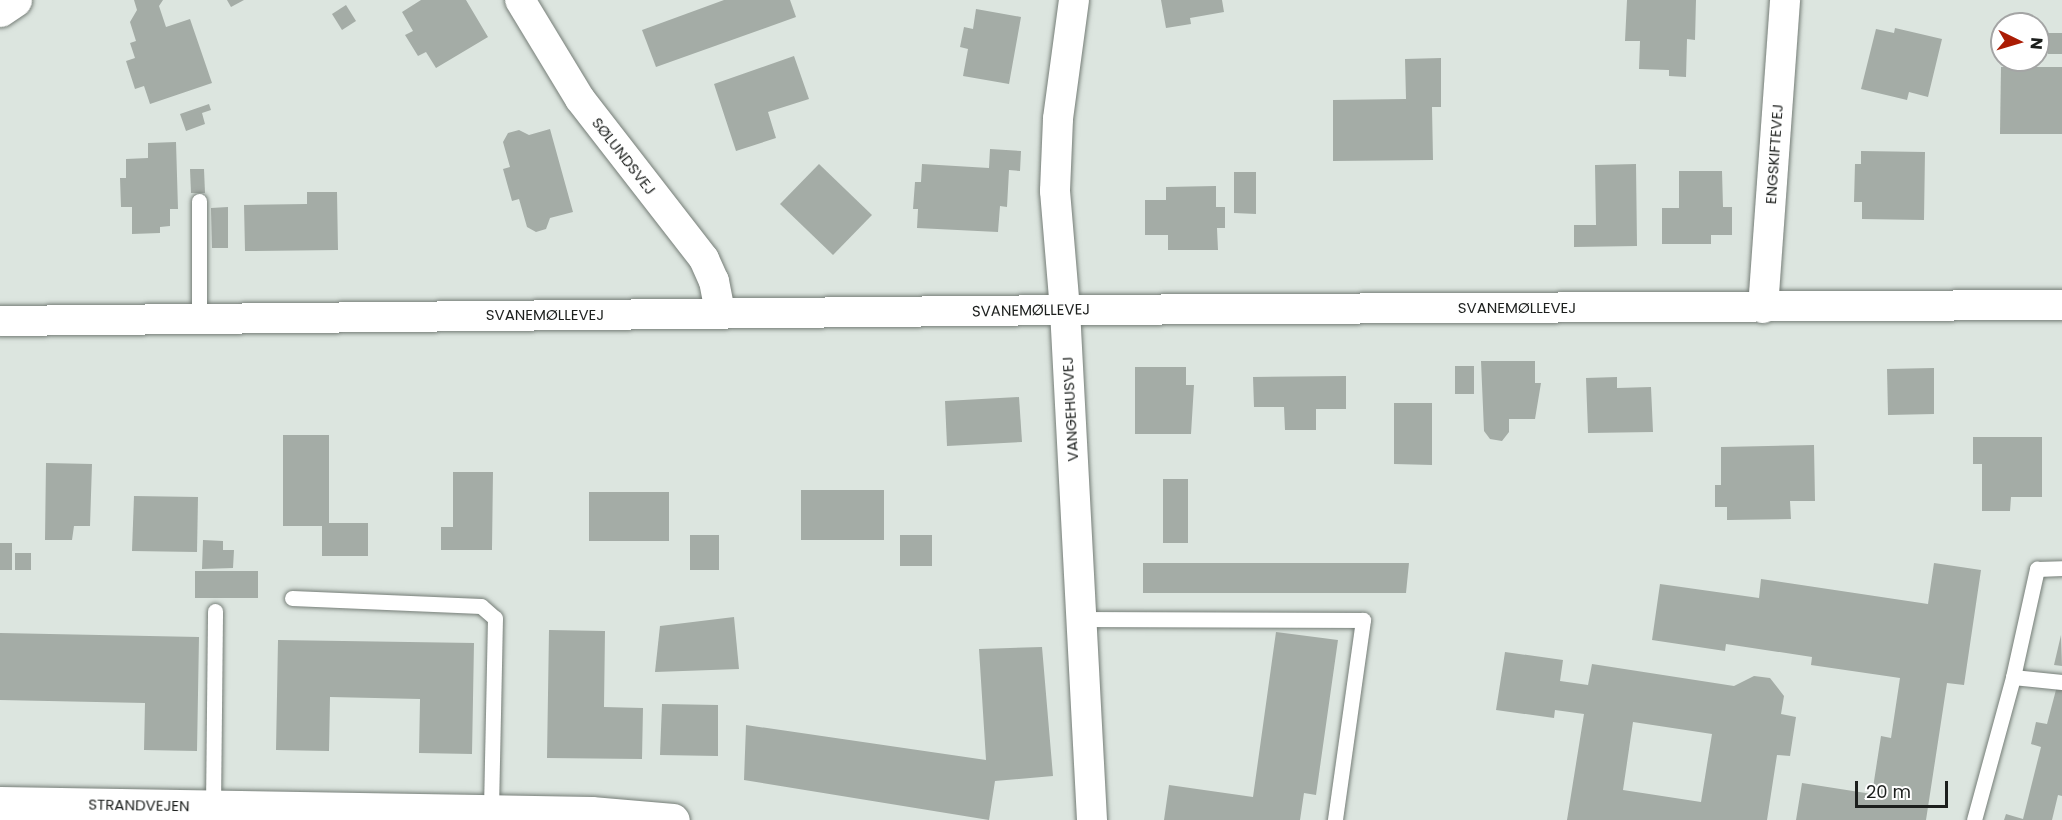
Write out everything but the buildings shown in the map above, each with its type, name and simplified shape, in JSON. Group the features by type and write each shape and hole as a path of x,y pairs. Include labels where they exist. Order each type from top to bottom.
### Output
{"street":[{"path":"0,10 15,0"},
{"name":"SØLUNDSVEJ","path":"520,0 580,99 704,259 714,281 720,314"},
{"name":"VANGEHUSVEJ","path":"1074,0 1058,119 1054,191 1065,310 1092,820"},
{"name":"ENGSKIFTEVEJ","path":"1763,308 1785,0"},
{"name":"SVANEMØLLEVEJ","path":"0,321 1065,310 2062,306"},
{"name":"STRANDVEJEN","path":"0,803 213,806 356,814 491,811 591,813 673,820"}],"lane":[{"path":"199,201 199,318"},
{"path":"1974,820 2013,677 2037,568 2062,568"},
{"path":"292,598 481,606 495,618 491,811"},
{"path":"213,806 214,611"},
{"path":"1081,619 1363,620 1335,820"},
{"path":"2013,677 2062,682"}]}
